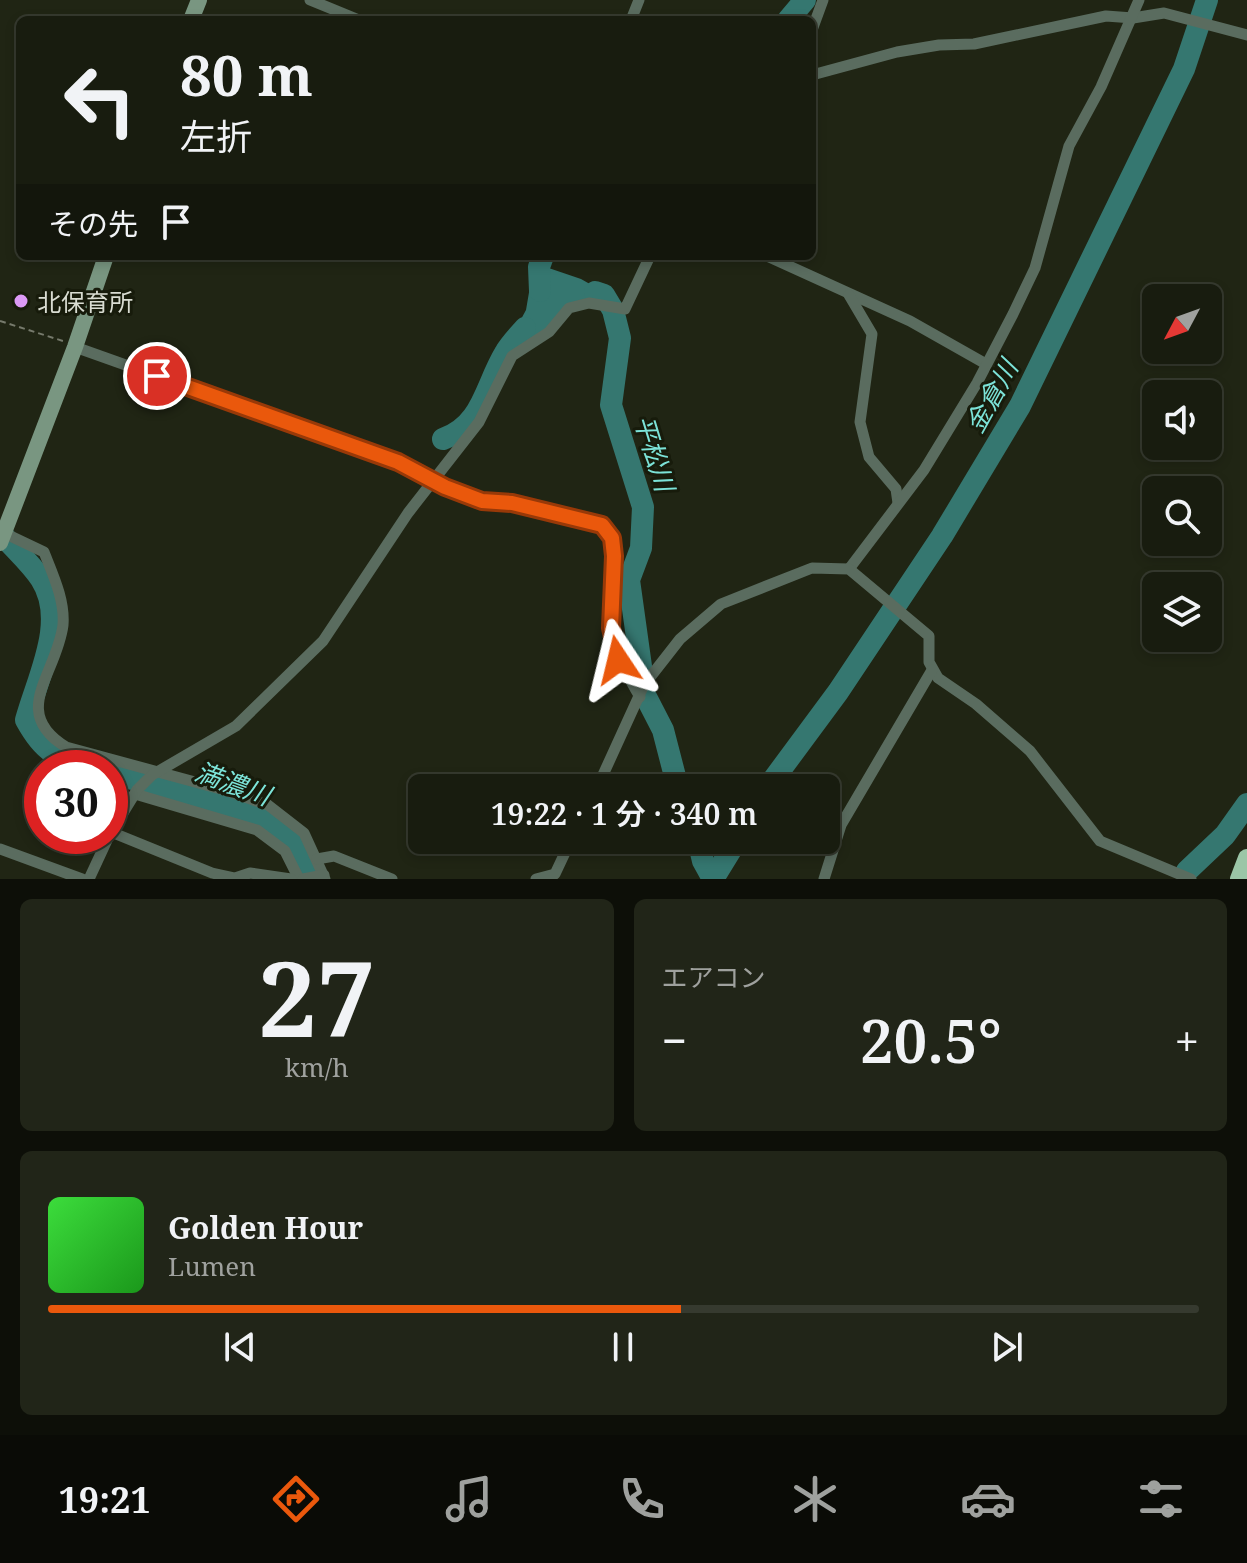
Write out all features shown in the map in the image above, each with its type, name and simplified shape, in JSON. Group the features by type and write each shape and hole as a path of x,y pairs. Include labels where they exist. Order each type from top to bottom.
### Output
{"highway":[{"path":"1239,879 1247,858"}],"main road":[{"path":"2,538 105,260"}],"street":[{"path":"310,0 349,16"},
{"path":"816,19 823,0"},
{"path":"849,569 924,470 986,364 1035,268 1069,146 1139,0"},
{"path":"816,74 897,52 939,45 974,44 1106,16 1133,18 1164,13 1243,33"},
{"path":"128,805 154,774 236,726 323,641 432,480 479,422 512,356 549,332 569,308 589,303 625,309 648,260"},
{"path":"776,260 910,321 986,364"},
{"path":"846,292 855,301 872,334 860,422 869,457 896,489 898,503"},
{"path":"75,347 384,457 482,501 512,503 602,525 612,538 611,628 618,660 640,697"},
{"path":"2,538 44,552 63,613 62,628 37,708 39,724 50,738 66,747 154,774 228,791 268,805 304,833 324,876 302,879 285,851 257,830 136,792"},
{"path":"604,774 644,685 680,639 721,604 812,568 849,569 929,636 932,670 1030,751 1100,841 1191,879"},
{"path":"824,879 841,825 932,670"},
{"path":"128,841 212,873 235,878 250,873 291,879"},
{"path":"0,849 82,879"},
{"path":"89,879 101,854"},
{"path":"536,879 555,874 564,854"},
{"path":"317,859 334,856 392,879"}],"path":[{"path":"0,321 52,336 75,347"}],"water":[{"path":"534,263 581,279 620,301 618,304 584,300 540,335 508,351 506,347 526,310"}],"waterway":[{"name":"平松川","path":"791,16 805,0"},
{"name":"金倉川","path":"777,774 838,692 942,536 1020,406 1184,69 1207,0"},
{"name":"平松川","path":"540,291 542,260"},
{"name":"平松川","path":"595,292 604,295 613,310 620,338 611,405 643,507 641,548 629,580 645,695 663,730 674,774"},
{"name":"平松川","path":"443,439 456,433 475,414 505,353 525,328"},
{"name":"満濃川","path":"0,532 32,567 49,595 52,613 48,649 26,720 49,750"},
{"name":"満濃川","path":"128,778 244,811 263,820 277,828 294,845 313,879"},
{"path":"1187,871 1225,835 1247,804"},
{"name":"平松川","path":"701,854 713,879"},
{"name":"金倉川","path":"713,879 728,854"}],"place":[{"name":"北保育所","path":"21,301"}],"route":[{"path":"157,376 398,462 445,487 482,501 512,503 602,525 612,538 611,628 618,660"}]}
